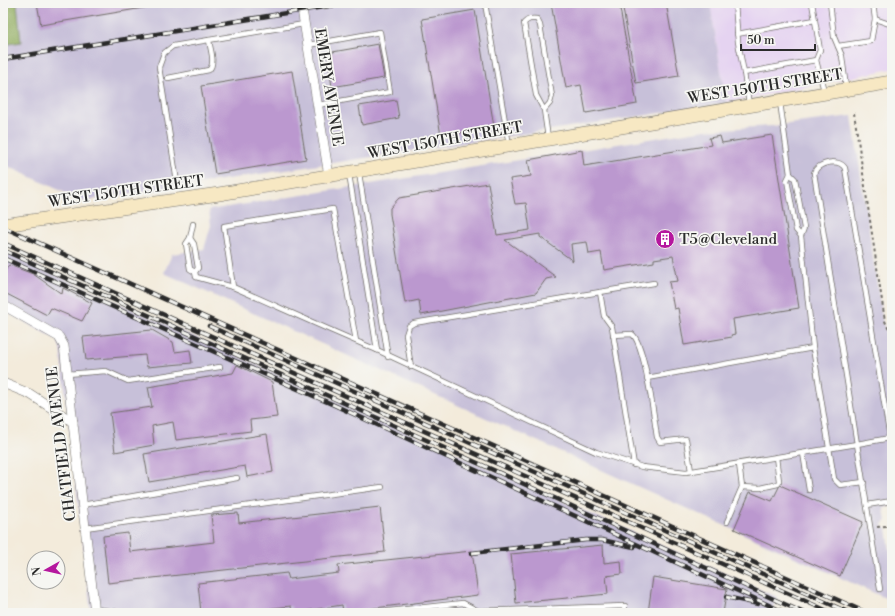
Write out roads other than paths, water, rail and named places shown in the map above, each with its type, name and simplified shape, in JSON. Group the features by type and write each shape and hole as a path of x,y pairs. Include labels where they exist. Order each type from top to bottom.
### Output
{"main road":[{"name":"WEST 150TH STREET","path":"3,225 220,194 846,88 892,82"}],"street":[{"name":"EMERY AVENUE","path":"300,3 329,176"},
{"name":"CHATFIELD AVENUE","path":"3,305 59,337 64,346 95,611"},
{"path":"3,383 30,394 72,422"}],"lane":[{"path":"485,3 509,145"},
{"path":"735,3 737,34 750,104"},
{"path":"812,3 820,50 816,60 825,92"},
{"path":"830,3 834,37 842,56 846,88"},
{"path":"838,46 871,41 875,19 873,3"},
{"path":"544,110 550,103 552,96 540,25 537,20 533,18 527,20 524,24 536,95 544,110 548,138"},
{"path":"875,19 892,25"},
{"path":"737,34 815,20"},
{"path":"177,182 159,67 164,53 173,46 304,24"},
{"path":"308,45 380,32 389,84 390,92 318,105"},
{"path":"168,78 209,70 213,63 209,40"},
{"path":"744,73 816,60"},
{"path":"780,99 790,174 787,180 796,230 801,236"},
{"path":"880,589 814,172 819,165 839,162 846,168 892,448"},
{"path":"354,172 379,292 388,357"},
{"path":"354,172 377,350"},
{"path":"790,174 795,179 804,228 801,236 813,348 836,483 840,485 864,482"},
{"path":"233,287 224,226 333,209 356,341"},
{"path":"193,224 190,238 186,244 190,269 195,272 196,277 233,287 377,350 388,357 411,366 596,452 634,465 674,471 691,471 891,438"},
{"path":"190,238 194,244 198,268 195,272"},
{"path":"411,366 406,335 409,326 414,323 654,283"},
{"path":"369,294 379,292"},
{"path":"600,292 604,316 612,327 634,465"},
{"path":"613,335 628,333 638,339 647,378 657,437 660,442 686,439 691,471"},
{"path":"647,378 813,348"},
{"path":"67,374 106,371 128,381 220,367"},
{"path":"803,453 809,490"},
{"path":"742,487 760,488 778,484 779,481 776,457"},
{"path":"727,522 742,487 739,464"},
{"path":"82,505 237,478"},
{"path":"85,528 382,487"},
{"path":"867,505 892,501"},
{"path":"371,613 463,603 478,611 625,606 624,613"},
{"path":"95,611 124,613"}],"railway":[{"path":"3,59 348,3"},
{"path":"3,227 867,613"},
{"path":"3,243 832,613"},
{"path":"3,250 500,473 804,613"},
{"path":"3,258 334,405 786,613"},
{"path":"209,326 850,613"},
{"path":"472,553 586,540 602,540 634,547"},
{"path":"726,597 758,604"}],"place":[{"name":"T5@Cleveland","path":"665,239"}]}
